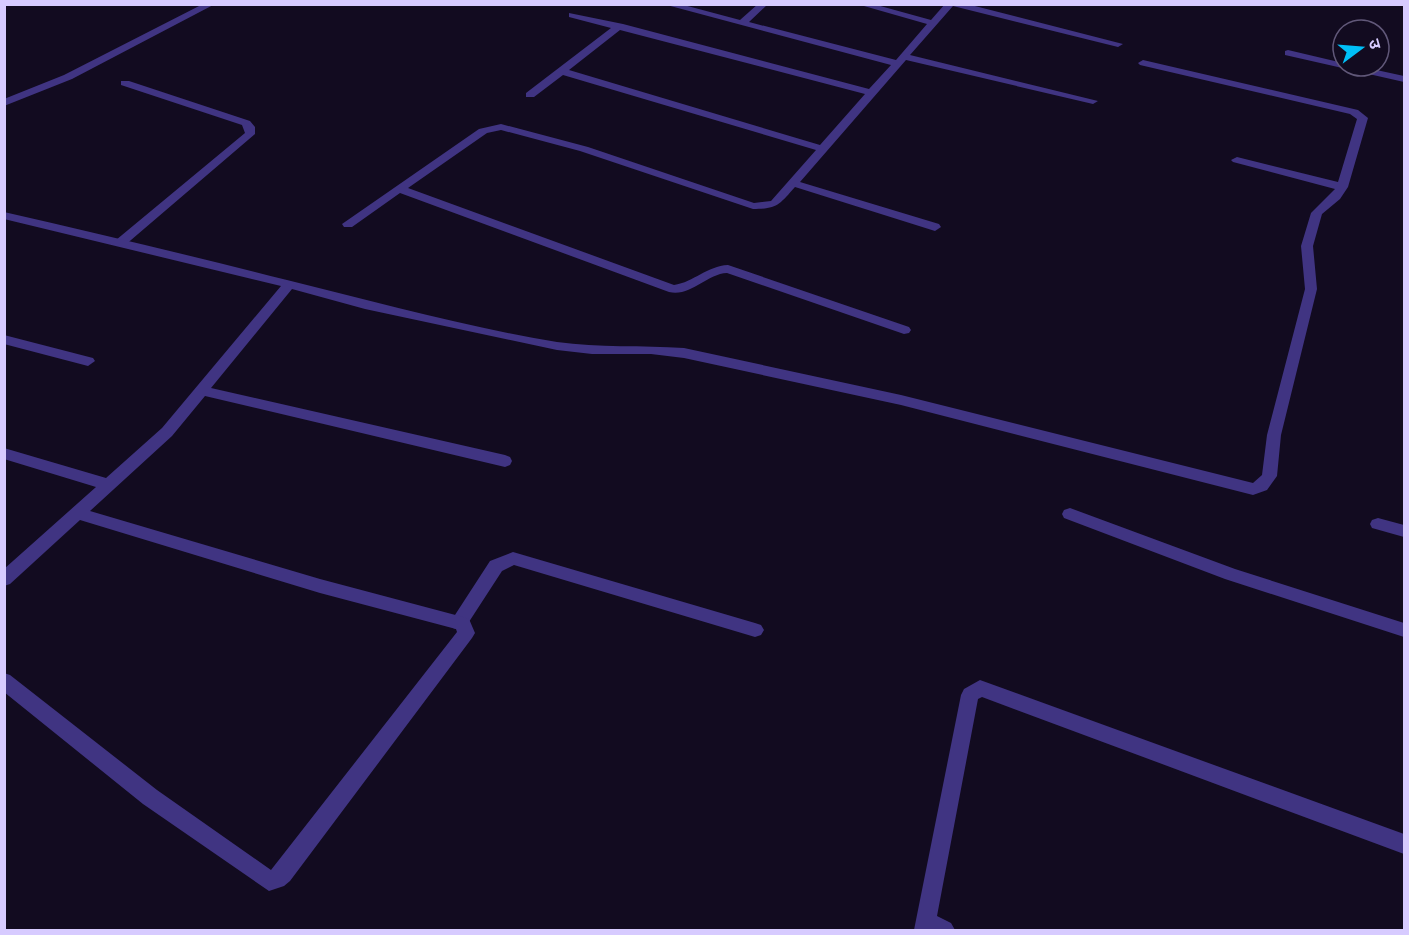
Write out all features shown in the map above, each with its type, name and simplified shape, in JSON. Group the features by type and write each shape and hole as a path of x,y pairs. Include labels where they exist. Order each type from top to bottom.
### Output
{"street":[{"path":"4,103 68,77 211,4"},
{"path":"667,4 741,24 1093,101"},
{"path":"741,24 764,4"},
{"path":"861,4 933,22"},
{"path":"348,225 483,130 501,127 584,149 753,206 769,206 775,203 900,59 952,4 1118,44"},
{"path":"573,15 871,93"},
{"path":"530,94 620,26"},
{"path":"1288,53 1331,63"},
{"path":"4,215 289,284 365,305 557,346 592,350 651,350 684,353 912,402 1253,489 1262,486 1269,476 1274,435 1311,289 1307,246 1317,213 1336,197 1342,187 1363,121 1360,115 1143,63"},
{"path":"561,71 823,149"},
{"path":"120,243 250,135 250,126 246,123 124,83"},
{"path":"1237,160 1342,187"},
{"path":"792,183 935,227"},
{"path":"400,189 673,289 691,285 713,270 728,269 904,330"},
{"path":"4,579 167,432 289,284"},
{"path":"4,339 88,361"},
{"path":"201,390 505,461"},
{"path":"4,453 109,485"},
{"path":"4,681 150,797 269,881 283,874 466,633 463,624 320,586 77,513"},
{"path":"1070,514 1231,574 1404,630"},
{"path":"1378,524 1404,531"},
{"path":"459,623 496,566 513,558 755,630"},
{"path":"932,927 970,695 980,688 1404,844"}]}
